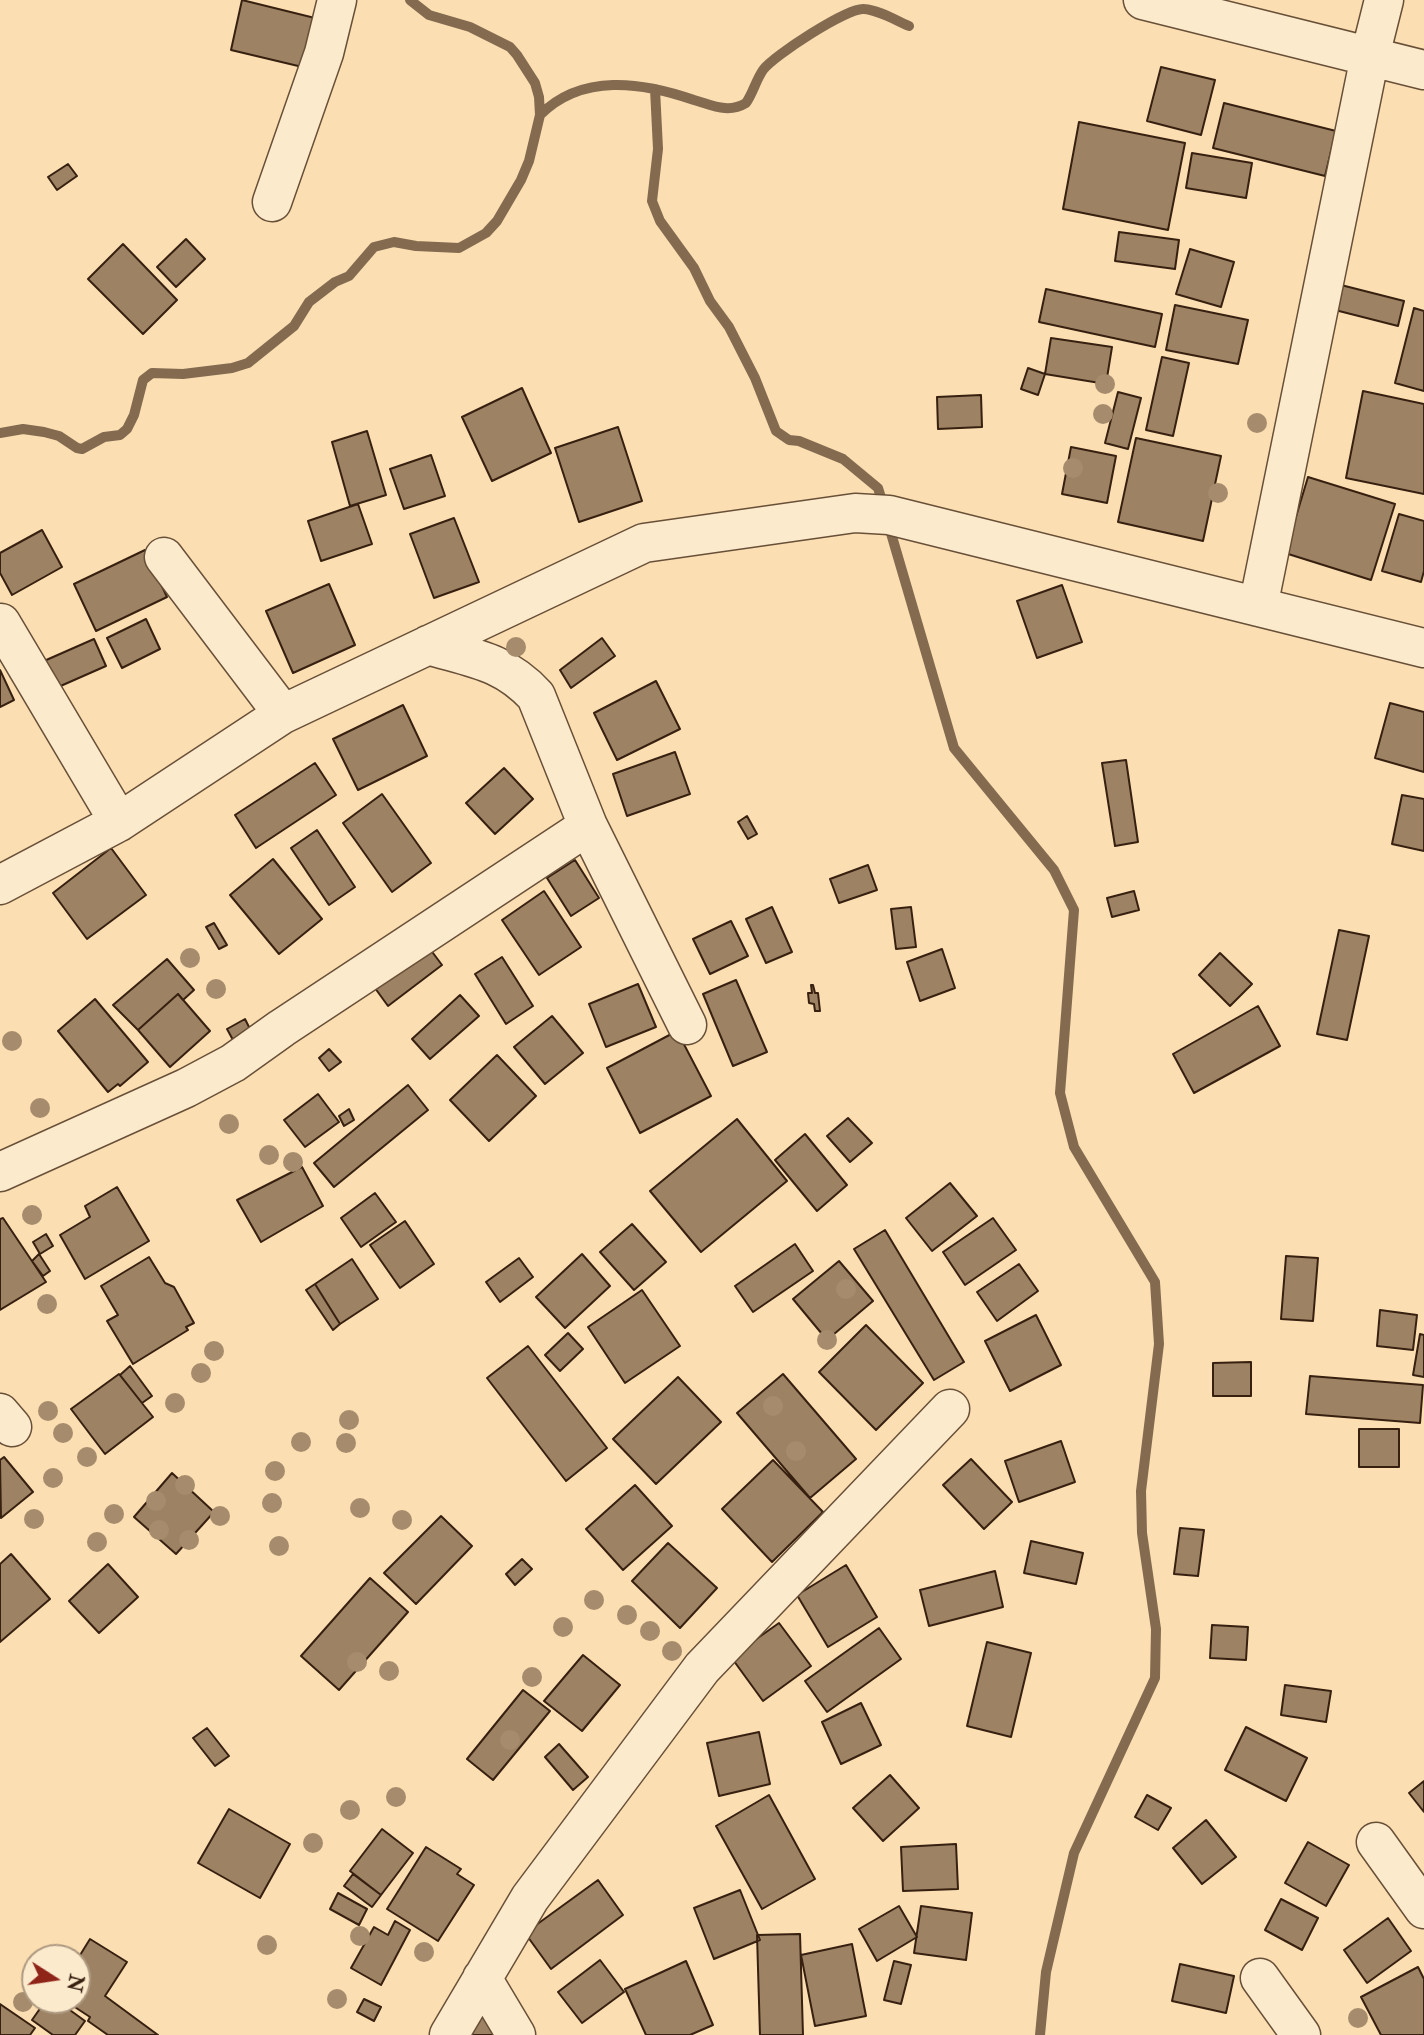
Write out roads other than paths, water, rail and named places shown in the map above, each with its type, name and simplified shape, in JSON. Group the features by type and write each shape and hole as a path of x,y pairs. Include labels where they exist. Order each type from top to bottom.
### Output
{"street":[{"path":"272,202 324,53 337,0"},
{"path":"1143,0 1424,70"},
{"path":"1258,607 1370,56 1384,0"},
{"path":"0,885 119,822 283,715 644,543 855,513 889,515 1424,648"},
{"path":"164,557 283,715"},
{"path":"1,623 119,822"},
{"path":"428,645 501,667 521,680 536,696 588,827 687,1025"},
{"path":"0,1172 186,1088 233,1063 588,827"},
{"path":"449,2035 530,1898 702,1668 950,1409"},
{"path":"1376,1842 1424,1909"},
{"path":"482,1978 516,2035"},
{"path":"1260,1978 1301,2035"}],"waterway":[{"path":"0,433 23,429 44,432 59,436 82,449 104,437 120,435 127,429 134,415 143,380 152,373 183,374 232,368 248,363 294,326 309,302 335,282 349,276 374,247 394,242 459,248 486,233 497,221 529,161 540,115 535,83 510,47 470,27 429,15 410,0"},
{"path":"540,115 574,92 613,85 654,89 714,106 733,108 746,103 763,70 781,54 855,10 881,13 909,26"},
{"path":"655,89 658,149 652,201 660,221 694,268 710,301 729,327 755,378 776,431 789,440 799,441 843,459 878,488 884,507"},
{"path":"888,523 954,748 1054,870 1074,910 1060,1093 1074,1147 1155,1282 1159,1344 1141,1491 1142,1533 1156,1629 1155,1678 1074,1853 1046,1972 1040,2035"}]}
